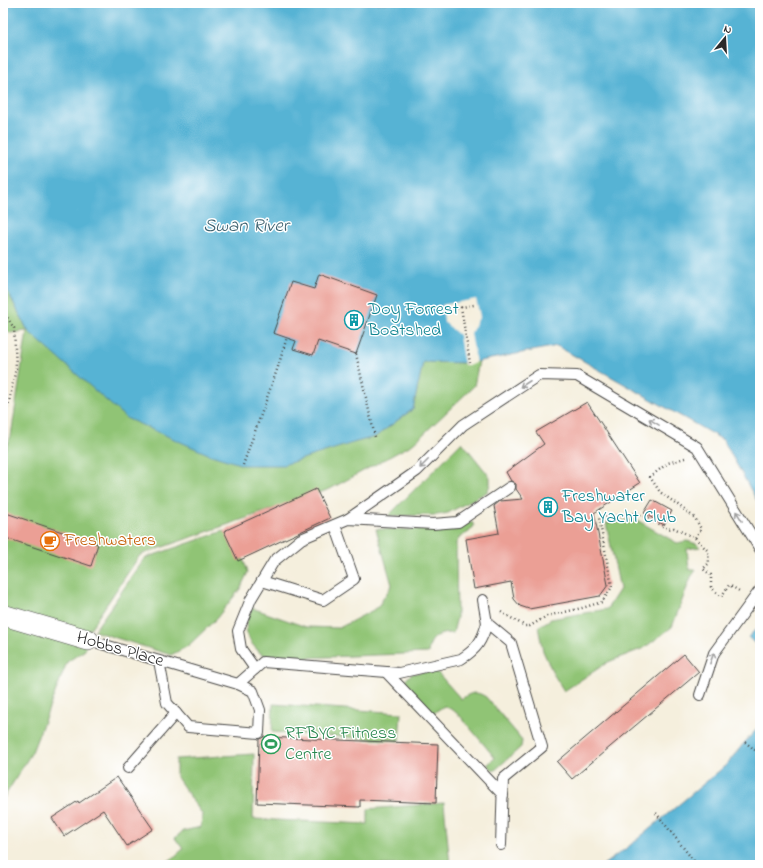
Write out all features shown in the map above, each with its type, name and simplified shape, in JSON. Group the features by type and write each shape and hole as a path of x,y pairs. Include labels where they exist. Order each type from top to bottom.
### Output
{"street":[{"name":"Hobbs Place","path":"3,615 88,640"}],"lane":[{"path":"255,669 241,649 238,631 251,599 274,561 300,539 348,520 417,471 463,425 539,375 577,376 697,447 760,549"},
{"path":"348,520 433,524 458,522 510,487"},
{"path":"262,581 323,600 354,579 335,525"},
{"path":"700,696 714,653 760,590"},
{"path":"238,684 263,662 399,673 461,659 478,646 484,634 487,624 483,600"},
{"path":"487,624 511,643 542,746 503,779 501,845"},
{"name":"Hobbs Place","path":"88,640 238,684 253,691 260,710 259,733 188,727 176,714"},
{"path":"128,768 176,714 167,704 159,661"},
{"path":"386,672 503,795"}],"path":[{"path":"445,310 474,304"},
{"path":"461,307 470,363"},
{"path":"3,311 14,328 16,368 8,407 3,417"},
{"path":"244,466 287,338"},
{"path":"356,354 375,437"},
{"path":"695,538 701,529 695,518 660,492 650,477 668,463 701,454"},
{"path":"501,612 525,626 530,626 547,616 602,602 612,587 599,518 637,513 668,529 674,528 695,538 708,551 709,562 703,570 710,575 710,587 721,598 729,585 753,599"},
{"path":"745,742 760,754"},
{"path":"656,813 697,865"}],"green space":[{"path":"3,282 28,331 356,442 375,437 413,409 423,362 470,363 479,361 474,386 413,444 330,489 140,555 90,629 85,650 67,662 32,752 3,799 3,454 11,436 27,331 10,333 3,329"},
{"path":"462,442 490,477 490,485 487,492 448,513 437,515 388,516"},
{"path":"635,519 677,543 687,541 697,544 700,547 687,549 689,570 696,570 691,577 672,627 644,648 608,662 564,691 554,675 543,651 538,627 551,619 607,609 620,589 606,523"},
{"path":"472,522 474,526 469,532 460,537 456,543 457,617 453,633 443,634 436,637 431,643 428,653 275,659 260,653 252,644 247,635 246,623 252,608 306,627 339,628 377,608 392,585 376,529 447,530"},
{"path":"224,531 243,559 248,572 240,589 216,619 188,646 171,655 94,631 145,558"},
{"path":"431,670 438,673 461,699 473,693 486,697 519,736 522,741 521,747 494,771 487,765 495,758 461,717 453,710 444,706 432,714 404,682 411,674"},
{"path":"273,704 401,713 399,741 272,732"},
{"path":"254,754 253,819 368,824 368,809 444,803 450,865 162,865 183,849 175,838 183,831 201,827 202,814 176,776 176,759"}],"water":[{"name":"Swan River","path":"3,3 760,3 760,506 723,440 557,346 470,363 423,362 413,409 375,437 283,465 243,465 208,454 126,418 28,331 3,282"},
{"path":"760,625 760,649 748,637"},
{"path":"760,726 760,865 603,865 628,847 725,766"}],"pier":[{"path":"476,299 480,316 471,333 476,363 464,365 459,335 444,322 442,305"}],"building":[{"path":"319,274 377,295 356,354 318,341 313,355 293,349 296,341 273,333 291,282 314,289"},
{"name":"Freshwater Bay Yacht Club","path":"587,402 640,483 594,513 608,585 600,596 529,609 520,606 514,599 511,582 474,589 466,539 499,533 494,506 500,501 523,499 516,489 516,484 511,481 506,472 544,444 536,432"},
{"path":"316,489 330,518 238,561 224,531"},
{"path":"652,500 672,511 664,525 644,513"},
{"name":"Freshwaters","path":"3,512 98,544 91,566 3,537"},
{"path":"684,654 699,672 572,779 557,762"},
{"path":"263,737 438,744 436,803 360,800 360,807 257,803 259,739"},
{"path":"117,777 153,829 127,846 103,810 64,836 52,818 78,801 79,803"}],"place":[{"name":"Doy Forrest Boatshed","path":"354,320"},
{"name":"Freshwater Bay Yacht Club","path":"548,507"},
{"name":"Freshwaters","path":"50,541"},
{"name":"RFBYC Fitness Centre","path":"271,744"}]}
